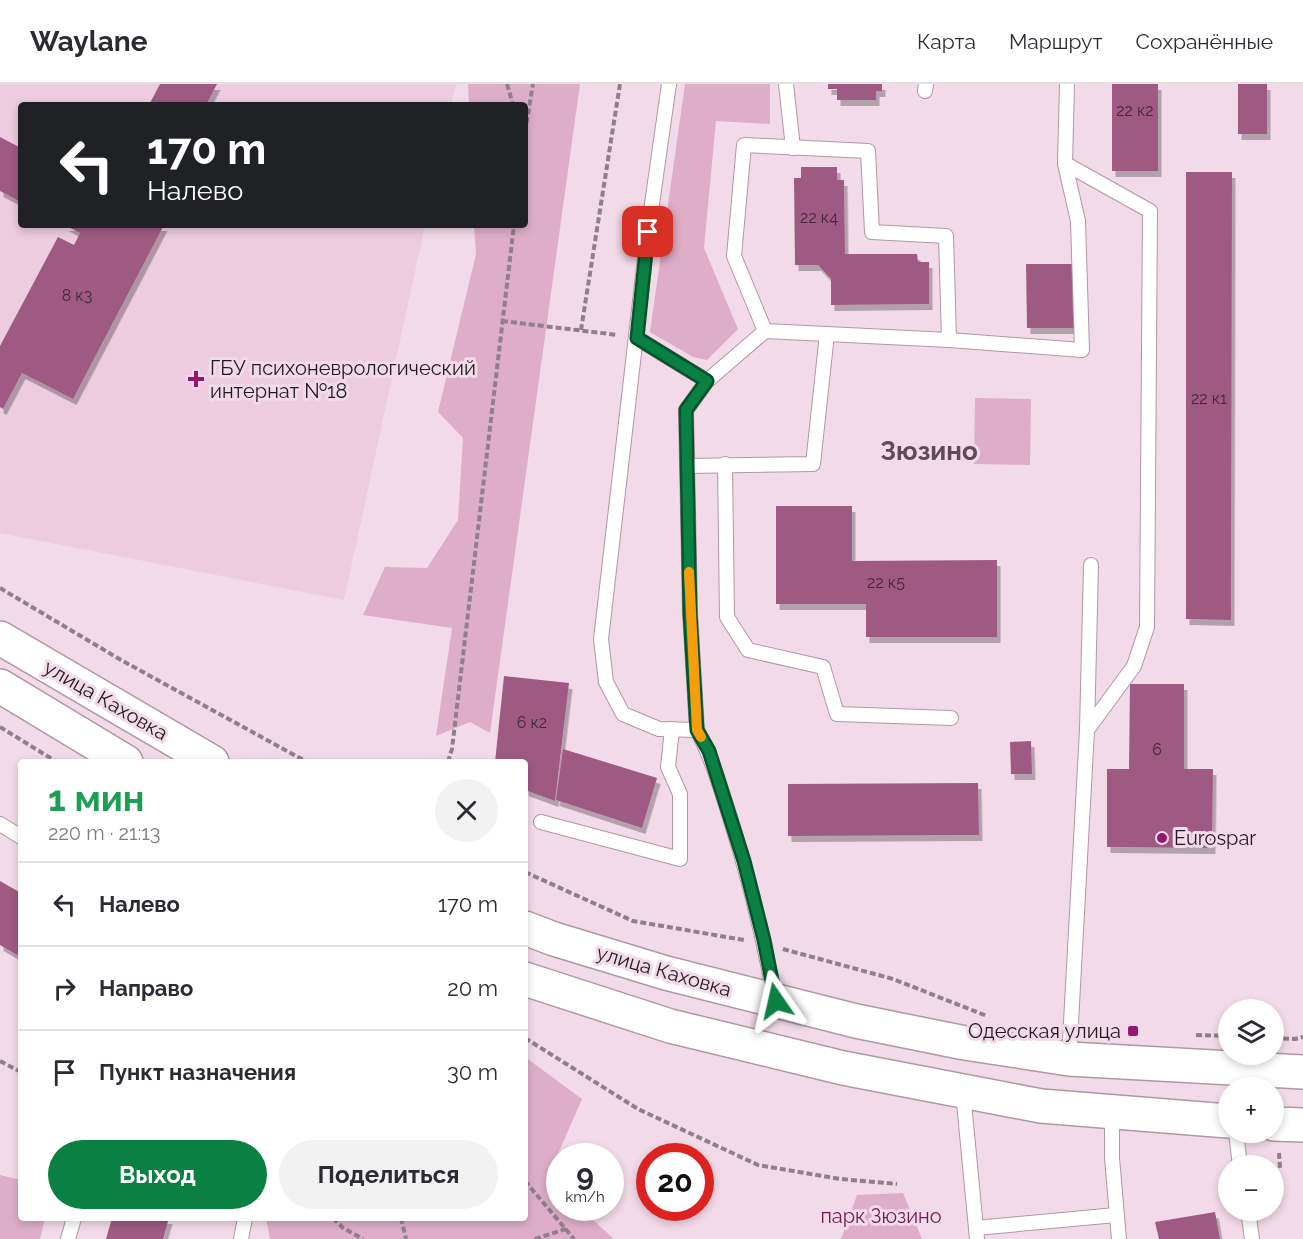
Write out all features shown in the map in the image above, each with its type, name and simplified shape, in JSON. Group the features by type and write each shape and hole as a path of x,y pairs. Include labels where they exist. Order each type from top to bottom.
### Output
{"main road":[{"name":"улица Каховка","path":"0,638 207,759"},
{"path":"0,686 121,759"},
{"name":"улица Каховка","path":"528,929 666,974 856,1021 965,1043 1069,1059 1303,1071"},
{"path":"528,980 670,1026 843,1068 1041,1106 1218,1120"},
{"path":"1284,1124 1303,1125"}],"lane":[{"path":"669,84 648,232 601,639 606,682 623,714 659,729 697,730"},
{"path":"786,84 793,148"},
{"path":"776,1001 765,944 744,861 709,751 697,730 690,613 686,410 707,381 765,332 827,333 1082,350 1078,221 1066,164 1067,84"},
{"path":"765,332 734,256 744,145 868,151 872,232 946,236 949,340"},
{"path":"1066,164 1150,211 1147,627 1134,666 1088,730"},
{"path":"687,466 813,464 827,333"},
{"path":"637,338 707,381"},
{"path":"725,464 727,617 748,650 823,667 837,714 951,718"},
{"path":"1069,1059 1088,730 1091,565"},
{"path":"541,822 680,859 680,795 668,767 672,729"},
{"path":"0,824 18,835"},
{"path":"963,1092 977,1233 1116,1215"},
{"path":"1112,1112 1112,1158 1119,1239"},
{"path":"68,1239 73,1221"},
{"path":"241,1239 244,1221"},
{"path":"1250,1221 1252,1239"}],"path":[{"path":"507,84 512,102"},
{"path":"528,116 534,84"},
{"path":"581,330 620,84"},
{"path":"449,759 454,737 513,228"},
{"path":"502,321 620,335"},
{"path":"0,588 121,660 302,759"},
{"path":"0,726 52,759"},
{"path":"528,873 633,921 765,944 893,979 993,1018"},
{"path":"1195,1035 1218,1036"},
{"path":"1284,1038 1303,1037"},
{"path":"528,1040 638,1109 758,1165 841,1179 897,1184"},
{"path":"0,1061 18,1070"},
{"path":"528,1184 574,1239"},
{"path":"336,1221 343,1228 363,1239"},
{"path":"402,1221 406,1239"},
{"path":"535,1239 566,1228"}],"shaded area":[{"name":"ГБУ психоневрологический интернат №18","path":"0,84 456,84 452,102 18,102 18,228 424,228 344,600 0,533"}],"green space":[{"path":"468,84 580,84 490,733 470,722 436,736 452,628 363,615 385,567 427,568 458,520 463,438 438,412 476,254 474,228 528,228 528,102 469,102"},
{"path":"685,84 770,84 770,124 716,121 704,248 738,329 707,360 693,357 650,332"},
{"path":"975,398 1031,399 1030,465 974,464"},
{"path":"528,1059 582,1099 563,1143 546,1143 546,1221 594,1221 614,1239 270,1239 267,1221 528,1221"},
{"path":"0,1175 18,1179 18,1221 44,1221 40,1239 0,1239"},
{"name":"парк Зюзино","path":"903,1193 922,1239 841,1239 857,1195"}],"building":[{"path":"160,84 217,84 208,102 151,102"},
{"path":"828,84 882,84 882,91 876,91 876,100 837,100 837,89 828,89"},
{"path":"1112,84 1158,84 1158,171 1112,171"},
{"path":"1238,84 1267,84 1267,134 1238,134"},
{"path":"0,137 18,146 18,200 0,191"},
{"path":"801,167 837,167 837,180 844,180 845,254 917,254 918,262 929,262 929,304 831,305 831,279 818,265 795,265 794,178 801,178"},
{"path":"1186,172 1232,172 1231,620 1186,619"},
{"path":"71,228 162,228 73,399 22,373 3,409 0,407 0,346 58,237 74,245 80,233"},
{"path":"1026,264 1074,264 1074,328 1027,328"},
{"path":"776,506 852,506 852,561 997,560 997,637 866,637 866,604 776,604"},
{"path":"504,676 569,683 555,801 528,791 528,759 495,759"},
{"path":"1130,684 1184,684 1184,769 1213,769 1212,848 1107,847 1107,769 1129,769"},
{"path":"1031,741 1032,774 1011,774 1010,742"},
{"path":"563,749 657,778 642,828 556,800"},
{"path":"978,783 979,835 788,836 788,784"},
{"path":"0,881 18,891 18,955 0,945"},
{"path":"1215,1212 1220,1239 1159,1239 1155,1222"},
{"path":"111,1221 168,1221 163,1239 106,1239"}],"slow traffic":[{"path":"689,572 697,730 701,737"}],"place":[{"name":"ГБУ психоневрологический интернат №18","path":"196,379"},
{"name":"Eurospar","path":"1162,838"},
{"name":"Одесская улица","path":"1133,1031"}],"district":[{"name":"Зюзино","path":"929,451"}],"route":[{"path":"648,232 637,338 707,381 686,410 690,613 697,730 709,751 744,861 764,940 776,1001"}]}
